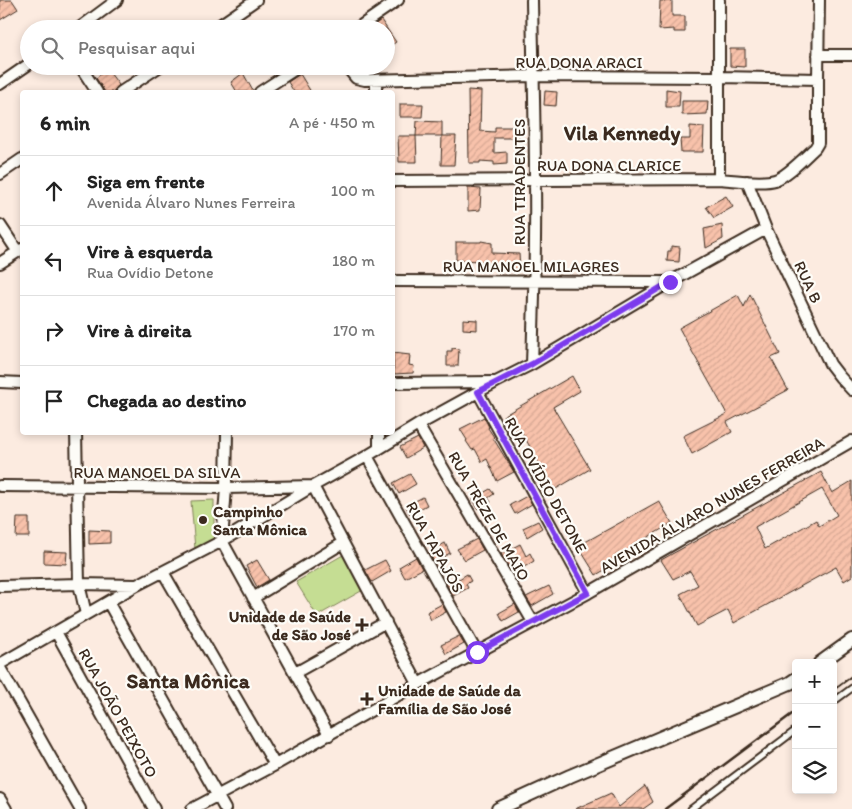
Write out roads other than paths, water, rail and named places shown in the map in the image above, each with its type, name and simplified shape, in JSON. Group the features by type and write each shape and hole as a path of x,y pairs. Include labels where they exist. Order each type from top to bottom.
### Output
{"street":[{"path":"90,20 117,0"},
{"path":"227,20 256,0"},
{"path":"369,20 398,0"},
{"name":"RUA TIRADENTES","path":"532,0 536,181 532,364"},
{"path":"719,0 719,179"},
{"path":"818,79 819,0"},
{"path":"818,55 852,54"},
{"path":"0,84 20,70"},
{"path":"86,75 96,90"},
{"path":"124,90 146,75"},
{"path":"263,90 286,75"},
{"name":"RUA DONA ARACI","path":"354,75 356,78 365,80 533,76 818,79"},
{"name":"RUA DONA CLARICE","path":"395,182 719,179 767,182 782,177 818,144 818,79"},
{"path":"376,80 376,90"},
{"path":"0,174 20,160"},
{"name":"RUA B","path":"747,181 766,229 830,364 852,390"},
{"path":"0,225 20,250 0,264"},
{"path":"80,809 0,666 86,614 222,541 418,425 532,364 670,282 766,229"},
{"name":"RUA MANOEL MILAGRES","path":"395,281 670,282"},
{"path":"0,382 20,383"},
{"path":"395,383 496,382"},
{"name":"RUA OVÍDIO DETONE","path":"478,392 588,593"},
{"name":"RUA TREZE DE MAIO","path":"418,425 533,622"},
{"path":"76,435 79,584 86,614"},
{"path":"227,435 226,488 222,541 329,734"},
{"path":"379,435 379,448"},
{"name":"AVENIDA ÁLVARO NUNES FERREIRA","path":"192,809 418,684 588,593 852,441"},
{"name":"RUA TAPAJÓS","path":"368,456 477,652"},
{"name":"RUA MANOEL DA SILVA","path":"0,486 226,488 314,486"},
{"path":"314,486 418,684"},
{"path":"253,598 343,543"},
{"path":"163,572 274,765"},
{"path":"0,586 137,585"},
{"path":"108,602 225,809"},
{"path":"295,673 386,622"},
{"name":"RUA JOÃO PEIXOTO","path":"56,632 154,809"},
{"path":"826,659 852,640"},
{"path":"498,809 570,776 792,682"},
{"path":"0,799 6,809"}],"lane":[{"path":"837,699 852,688"},
{"path":"691,809 792,733"}],"railway":[{"path":"837,687 852,676"},
{"path":"665,809 792,714"}],"place":[{"name":"Campinho Santa Mônica","path":"203,520"},
{"name":"Unidade de Saúde de São José","path":"362,625"},
{"name":"Unidade de Saúde da Família de São José","path":"367,699"}],"district":[{"name":"Vila Kennedy","path":"622,132"},
{"name":"Santa Mônica","path":"188,680"}]}
